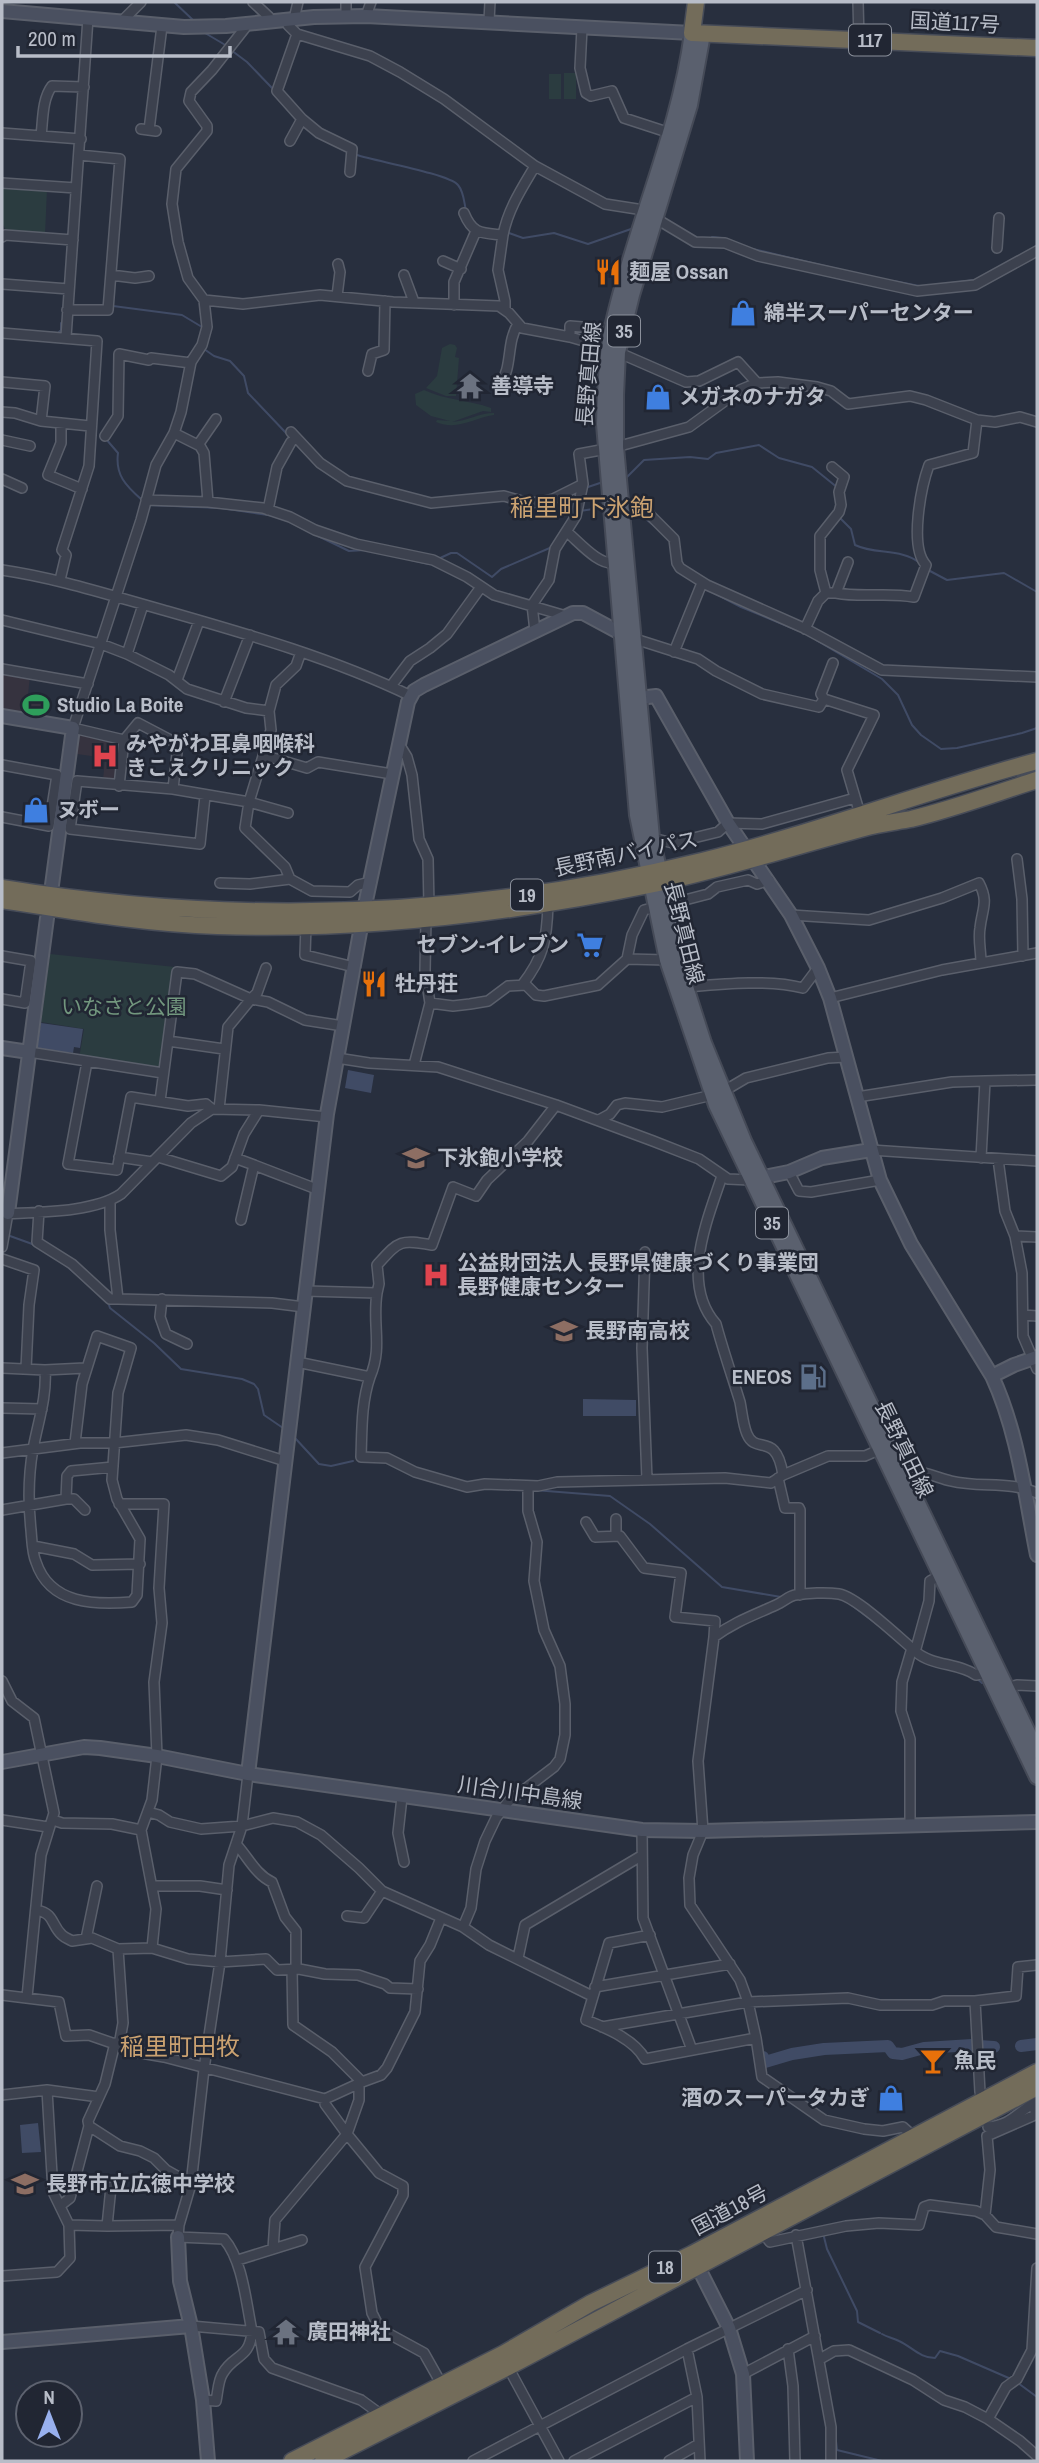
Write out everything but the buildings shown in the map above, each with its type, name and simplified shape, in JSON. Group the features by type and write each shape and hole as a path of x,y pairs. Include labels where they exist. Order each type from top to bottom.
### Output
{"highway":[{"path":"695,2 697,34"},
{"path":"697,34 706,2"},
{"name":"国道117号","path":"697,34 1037,48"},
{"name":"長野南バイパス","path":"750,854 860,814 1037,761"},
{"name":"長野南バイパス","path":"2,900 167,923 218,926 306,925 363,917 548,904 750,854 912,818 1037,780"},
{"name":"長野南バイパス","path":"427,913 527,895 655,878"},
{"name":"長野南バイパス","path":"2,888 121,904 363,917"},
{"name":"国道18号","path":"325,2461 508,2367 913,2136 1037,2072"},
{"name":"国道18号","path":"292,2461 503,2354 591,2303 762,2231 1036,2097"}],"main road":[{"name":"長野真田線","path":"697,34 651,216 613,350 616,395 611,448 616,563 639,698 655,878 667,960 718,1093 881,1449 1037,1777"},
{"name":"長野真田線","path":"651,216 690,105 697,34"},
{"name":"長野真田線","path":"611,448 621,506 634,783 655,878 718,1093"},
{"name":"長野真田線","path":"757,1179 903,1472 1037,1751"}],"street":[{"path":"121,22 141,2"},
{"path":"253,2 269,17 269,22"},
{"path":"298,2 288,25 297,34 370,57 409,77 444,99 535,166 605,204 638,209 695,242 725,243 758,256 916,291 975,285 1037,251"},
{"path":"346,2 346,16"},
{"path":"366,16 371,2"},
{"path":"489,22 490,2"},
{"path":"858,2 859,40"},
{"path":"2,11 162,26 211,27 291,19 366,16 697,34"},
{"path":"66,337 88,18"},
{"path":"52,886 73,728 141,520 156,465 174,433 191,363 201,347 208,327 204,300 188,278 178,242 172,204 176,169 207,131 207,126 189,101 191,92 230,48 245,28 245,24"},
{"path":"149,130 162,26"},
{"path":"582,28 580,68 586,93 591,96 612,91 624,118 670,133"},
{"path":"297,34 278,91 302,119 353,154 350,173"},
{"path":"41,136 45,104 52,86 84,87"},
{"path":"290,141 302,119"},
{"path":"2,133 80,139"},
{"path":"67,310 108,310 120,159 79,155"},
{"path":"505,309 498,270 506,220 535,166"},
{"path":"2,183 76,188"},
{"path":"464,213 469,226 475,231 503,235"},
{"path":"997,248 999,218"},
{"path":"454,305 454,282 475,231"},
{"path":"3,234 73,240"},
{"path":"443,261 461,269"},
{"path":"337,296 340,272 338,264"},
{"path":"111,275 135,278 149,276"},
{"path":"404,275 414,302"},
{"path":"2,284 69,289"},
{"path":"204,300 243,304 320,295 385,302 499,306 522,328 570,337 613,350 686,382 699,381 738,362 757,383"},
{"path":"368,371 372,355 384,350 385,302"},
{"path":"500,386 508,372 512,333 518,324"},
{"path":"570,337 570,326 607,329"},
{"path":"2,333 97,341 89,466 62,550 66,555 60,580"},
{"path":"105,436 118,416 119,354 149,360 151,358 191,363"},
{"path":"536,631 532,605 549,580 555,548 576,516 583,484 579,454 689,427 740,390 757,383 778,382 817,387 831,391 848,404 910,396 977,420 995,422 1020,417 1037,422"},
{"path":"2,383 45,386 41,421"},
{"path":"2,412 61,425 90,426"},
{"path":"198,445 216,419"},
{"path":"831,593 859,597 878,593 914,597 926,565 920,554 919,535 920,503 926,473 929,466 937,462 973,453 977,420"},
{"path":"61,425 61,443 48,475 82,489"},
{"path":"174,433 198,445 204,453 208,502"},
{"path":"268,510 277,467 291,437 320,463 347,481 431,503 503,496 529,503 553,499 583,484"},
{"path":"2,440 30,446"},
{"path":"831,593 820,570 821,536 839,512 839,492 844,477 832,467"},
{"path":"2,479 22,488"},
{"path":"146,500 208,502 268,510 356,544 433,560 467,577 494,595 566,616"},
{"path":"621,506 649,513 674,539 680,568 702,583 804,629 882,670 1037,677"},
{"path":"567,533 602,561 616,563"},
{"path":"804,629 818,601 831,593 848,562"},
{"path":"2,570 60,580 250,635 301,652 411,696"},
{"path":"674,652 702,583"},
{"path":"390,686 410,661 447,634 481,587"},
{"path":"127,654 143,605"},
{"path":"208,2461 203,2400 191,2326 180,2281 178,2231 191,2184 220,1962 229,1865 242,1826 327,1118 363,917 398,742 411,696 424,685 566,616 583,613 628,636 698,659 762,694 819,707 824,699"},
{"path":"2,621 101,644 177,680 187,689 246,708 269,711"},
{"path":"177,680 199,621"},
{"path":"224,702 250,635"},
{"path":"290,879 285,867 244,828 271,730 269,711 276,685 296,666 301,652"},
{"path":"833,663 821,694 824,699 874,715 848,771 860,814"},
{"path":"2,669 88,684"},
{"path":"639,698 656,696 728,823 791,915 818,968 831,998 880,1181 911,1244 992,1376 1003,1399 1037,1555"},
{"path":"2,716 124,740"},
{"path":"119,786 124,740 138,723 178,744 173,789"},
{"path":"398,742 407,757 412,775 419,839 428,859 425,971 430,1003 414,1065"},
{"path":"263,755 307,768 318,762 392,774"},
{"path":"2,765 57,775 49,826 2,817"},
{"path":"205,796 200,844 70,829 77,781 173,789 249,802 288,813"},
{"path":"652,838 673,843 718,832 728,823 762,824 855,798"},
{"path":"1017,859 1022,899 1023,956"},
{"path":"220,883 250,884 290,879 312,891 350,892 358,885 371,882"},
{"path":"667,912 673,911 681,901 708,894 717,887 748,880 757,884 769,880"},
{"path":"791,915 869,920 942,898 979,883 983,890 985,909 980,927 981,963"},
{"path":"522,985 541,956 547,931 548,904"},
{"path":"430,1003 453,1006 488,1001 508,986 526,985 536,995 544,996 598,985 628,959 637,922 644,910 648,909"},
{"path":"2,1247 7,1172 29,1052 47,918"},
{"path":"306,925 305,955 354,967"},
{"path":"831,998 942,970 1037,953"},
{"path":"2,956 31,961 25,1003 2,999"},
{"path":"628,959 667,960"},
{"path":"216,1109 228,1027 257,993 266,968"},
{"path":"686,987 743,984 803,988 818,968"},
{"path":"160,1101 177,972 195,974 251,999 268,1002 305,1020 343,1026"},
{"path":"168,1041 224,1049"},
{"path":"2,1048 163,1073"},
{"path":"599,1120 610,1114 617,1105 625,1103 662,1107 718,1093 746,1078 828,1058 846,1057"},
{"path":"337,1058 369,1063 439,1067 599,1120 699,1159 722,1176 734,1180 757,1179 789,1172 822,1158 871,1150 1037,1161"},
{"path":"87,1062 68,1164 117,1170 131,1097 188,1106 206,1104 216,1109 259,1110 327,1118"},
{"path":"858,1097 952,1082 1037,1080"},
{"path":"981,1158 985,1081"},
{"path":"556,1105 528,1141 487,1180 476,1196 453,1187 432,1245 408,1240 398,1244 377,1265 379,1284 375,1305 378,1352 365,1390 361,1457 387,1458 415,1472 467,1487 485,1484 528,1486 557,1482 725,1478 771,1483 828,1456 865,1456 881,1449"},
{"path":"5,1214 71,1209 110,1202 191,1123 216,1109"},
{"path":"119,1157 155,1160 221,1176 232,1167 244,1134 259,1110"},
{"path":"235,1158 319,1190"},
{"path":"992,1376 1035,1361 1023,1336 1022,1273 1015,1236 1005,1211 998,1159"},
{"path":"241,1220 254,1165"},
{"path":"789,1172 799,1191 811,1192 880,1181"},
{"path":"722,1176 700,1250 702,1300 705,1311 716,1324 747,1435 755,1444 777,1452 785,1508 800,1510 800,1595"},
{"path":"110,1202 110,1230 118,1299"},
{"path":"39,1210 37,1242 72,1264 110,1299 272,1303 304,1307"},
{"path":"1015,1236 1037,1237"},
{"path":"645,1252 642,1349 647,1480"},
{"path":"2,1259 34,1270 26,1369"},
{"path":"306,1291 377,1293"},
{"path":"162,1300 160,1317 166,1334 187,1344"},
{"path":"1023,1315 1037,1316"},
{"path":"45,1370 46,1389 28,1480 28,1506 36,1562 49,1583 59,1592 83,1602 132,1601 137,1595 140,1539 113,1489 118,1393 131,1349 97,1336 85,1368 75,1443"},
{"path":"297,1362 370,1377"},
{"path":"2,1368 85,1368"},
{"path":"2,1408 42,1409"},
{"path":"2,1453 75,1443 114,1443 186,1435 218,1440 285,1461"},
{"path":"66,1499 67,1476 71,1471 113,1467"},
{"path":"903,1472 914,1470 954,1482 1024,1489 1037,1493"},
{"path":"463,1927 471,1908 476,1869 491,1827 516,1795 554,1767 560,1759 565,1735 565,1704 560,1666 544,1630 534,1581 537,1542 528,1511 528,1486"},
{"path":"2,1510 66,1499 74,1499 85,1510"},
{"path":"119,1504 163,1504 159,1588 162,1623 154,1682 157,1756 154,1788 141,1830 156,1909 152,1948"},
{"path":"616,1519 616,1535"},
{"path":"586,1522 595,1537 616,1535 624,1539 644,1568 681,1573 675,1617 715,1621 698,1761 703,1831 693,1855 690,1905 740,1980 748,2002 762,2077 824,2120 883,2131 903,2127 913,2136"},
{"path":"33,1546 74,1554 92,1565 140,1564"},
{"path":"910,1824 910,1739 901,1712 902,1682 929,1601 930,1581 941,1575"},
{"path":"714,1637 744,1618 777,1605 792,1595 839,1594 854,1601 914,1650 940,1662 965,1667 976,1675 988,1673"},
{"path":"2,1681 12,1701 34,1718 51,1823 41,1855 27,1997"},
{"path":"1007,1688 1017,1685 1037,1686"},
{"name":"川合川中島線","path":"2,1762 84,1747 157,1756 248,1774 401,1797 642,1830 703,1831 1037,1822"},
{"path":"401,1797 398,1833 404,1862"},
{"path":"148,1812 170,1822 201,1829 242,1826 273,1818 297,1822 311,1828 382,1891 463,1927 489,1945 594,1991 730,1964"},
{"path":"2,1820 112,1824 141,1830"},
{"path":"642,1830 643,1918 692,2050"},
{"path":"236,1844 261,1877 272,1882 285,1917 296,1931 293,2025 332,2052 360,2083 359,2100 347,2134 275,2220 273,2249"},
{"path":"518,1958 526,1925 641,1856"},
{"path":"86,1938 97,1886"},
{"path":"152,1886 200,1886 227,1891"},
{"path":"347,1916 364,1918 382,1891"},
{"path":"37,1910 54,1919 60,1934 72,1941 92,1938 118,1950 152,1948 188,1959 220,1962 266,1959 277,1970 358,1975 398,1990 418,1989"},
{"path":"2,1996 59,2002 66,2036 89,2035 204,2069 325,2099 381,2075 387,2068 415,2012 420,1961 441,1918"},
{"path":"650,1935 609,1943 586,2020 630,2042 645,2059 756,2038"},
{"path":"61,2205 70,2198 89,2126 88,2120 105,2084 123,2023 118,1950"},
{"path":"602,2027 748,2002 848,1998 880,2005 932,2005 944,2001 975,2001 1016,1996 1018,1967 1037,1965"},
{"path":"975,2001 980,2092"},
{"path":"2,2095 47,2090 99,2097"},
{"path":"2,2276 57,2272 70,2258 69,2225 53,2192 47,2090"},
{"path":"988,2127 1014,2120 1036,2097"},
{"path":"985,2215 990,2170 987,2136 1035,2115 1036,2097"},
{"path":"325,2099 325,2104 379,2173 403,2186 403,2195 365,2267 372,2313 380,2329 424,2353 442,2385"},
{"path":"89,2126 120,2146 154,2158 166,2170 191,2184"},
{"path":"107,2226 111,2187"},
{"path":"762,2231 770,2242 796,2235 879,2223 919,2225 924,2207 930,2205 976,2211 985,2215 996,2227 1037,2234"},
{"path":"69,2225 178,2231 225,2239 238,2260 251,2341 246,2353 227,2366 220,2376 216,2401 203,2400"},
{"path":"796,2235 831,2427 831,2461"},
{"path":"238,2260 302,2239"},
{"path":"695,2260 729,2328 743,2374 747,2461"},
{"path":"988,2419 1006,2387 1017,2379 1032,2350 1037,2268"},
{"path":"473,2461 687,2349 807,2290"},
{"path":"2,2342 191,2326 259,2332 264,2359 272,2368 361,2400 383,2416"},
{"path":"743,2374 815,2336"},
{"path":"687,2349 697,2398 700,2461"},
{"path":"788,2349 793,2386 795,2461"},
{"path":"820,2359 834,2351 849,2350 913,2380 944,2400 988,2419 1037,2456"},
{"path":"508,2367 559,2461"},
{"path":"574,2461 697,2398"},
{"path":"669,2461 699,2444"}],"shaded area":[{"path":"2,671 30,676 28,695 43,698 40,716 2,708"},
{"name":"みやがわ耳鼻咽喉科 きこえクリニック","path":"83,733 118,742 120,745 117,778 114,781 103,780 105,758 77,754 79,736"}],"green space":[{"path":"564,73 576,73 576,99 564,99"},
{"path":"549,74 561,74 561,99 549,99"},
{"path":"2,185 47,189 45,235 7,232 2,223"},
{"path":"450,344 457,348 455,357 459,358 456,396 446,396 426,388 437,376 442,348"},
{"path":"424,390 491,408 491,412 483,411 452,422 489,413 494,415 458,425 436,422 450,421 431,416 416,405 415,394"},
{"name":"いなさと公園","path":"50,954 175,967 162,1069 79,1059 84,1029 41,1022"}],"water":[{"path":"41,1023 83,1029 80,1048 74,1047 73,1053 67,1052 66,1055 39,1051 37,1047"},
{"path":"348,1070 374,1075 371,1093 345,1088"},
{"path":"583,1399 636,1400 636,1416 583,1416"},
{"path":"38,2123 41,2152 22,2153 20,2125"}],"waterway":[{"path":"174,2 193,20"},
{"path":"205,33 227,46"},
{"path":"231,50 273,89"},
{"path":"357,155 452,181 462,191 466,211"},
{"path":"509,233 523,238 554,233 588,244 631,229"},
{"path":"712,237 722,238"},
{"path":"729,240 741,245"},
{"path":"1032,249 1037,245"},
{"path":"753,249 846,271"},
{"path":"951,283 974,280"},
{"path":"894,281 919,286"},
{"path":"113,306 182,315 202,327"},
{"path":"48,332 58,333 61,323"},
{"path":"204,349 214,356 230,361 244,376 248,393 287,434"},
{"path":"106,439 118,453 118,468 123,480 142,500"},
{"path":"627,477 644,460 690,457 708,459 716,453 759,445 779,458 812,467 838,488"},
{"path":"588,487 600,483"},
{"path":"149,505 221,508 275,516"},
{"path":"580,511 600,508"},
{"path":"841,515 840,518 851,529 855,545 905,555 920,563"},
{"path":"642,516 657,528"},
{"path":"318,536 349,551 365,550"},
{"path":"438,559 457,553 492,577 501,569 552,547"},
{"path":"411,560 429,564"},
{"path":"930,571 947,580 1004,573 1037,592"},
{"path":"708,590 799,631"},
{"path":"816,640 882,679 898,695 912,725 941,749 957,748 1037,728"},
{"path":"10,1236 35,1245"},
{"path":"63,1263 83,1280"},
{"path":"108,1302 110,1308 154,1343 181,1369 242,1379 254,1384 258,1389 264,1415 283,1428"},
{"path":"295,1438 319,1464 331,1466 353,1461"},
{"path":"420,1478 458,1489"},
{"path":"534,1490 610,1496 650,1524 722,1587 781,1597"},
{"path":"806,1598 836,1598"},
{"path":"850,1604 882,1628"},
{"path":"976,1678 982,1683"},
{"path":"1021,2046 1037,2044"},
{"path":"763,2057 765,2062 824,2049 888,2046 893,2053 902,2054 924,2048 972,2045"},
{"path":"979,2046 994,2047"},
{"path":"823,2233 827,2249 857,2311 858,2322 880,2333"},
{"path":"882,2334 925,2356 935,2358 940,2351 1011,2379"},
{"path":"1018,2383 1037,2397"},
{"path":"835,2432 837,2450 882,2461"}],"place":[{"name":"麺屋 Ossan","path":"608,272"},
{"name":"綿半スーパーセンター","path":"743,313"},
{"name":"善導寺","path":"470,386"},
{"name":"メガネのナガタ","path":"658,397"},
{"name":"Studio La Boite","path":"36,705"},
{"name":"みやがわ耳鼻咽喉科 きこえクリニック","path":"105,756"},
{"name":"ヌボー","path":"36,810"},
{"name":"セブン-イレブン","path":"590,945"},
{"name":"牡丹荘","path":"374,984"},
{"name":"下氷鉋小学校","path":"416,1158"},
{"name":"公益財団法人 長野県健康づくり事業団 長野健康センター","path":"436,1275"},
{"name":"長野南高校","path":"564,1331"},
{"name":"ENEOS","path":"813,1377"},
{"name":"魚民","path":"933,2061"},
{"name":"酒のスーパータカぎ","path":"891,2098"},
{"name":"長野市立広徳中学校","path":"25,2184"},
{"name":"廣田神社","path":"286,2332"}],"district":[{"name":"稲里町下氷鉋","path":"582,508"},
{"name":"稲里町田牧","path":"180,2047"}]}
